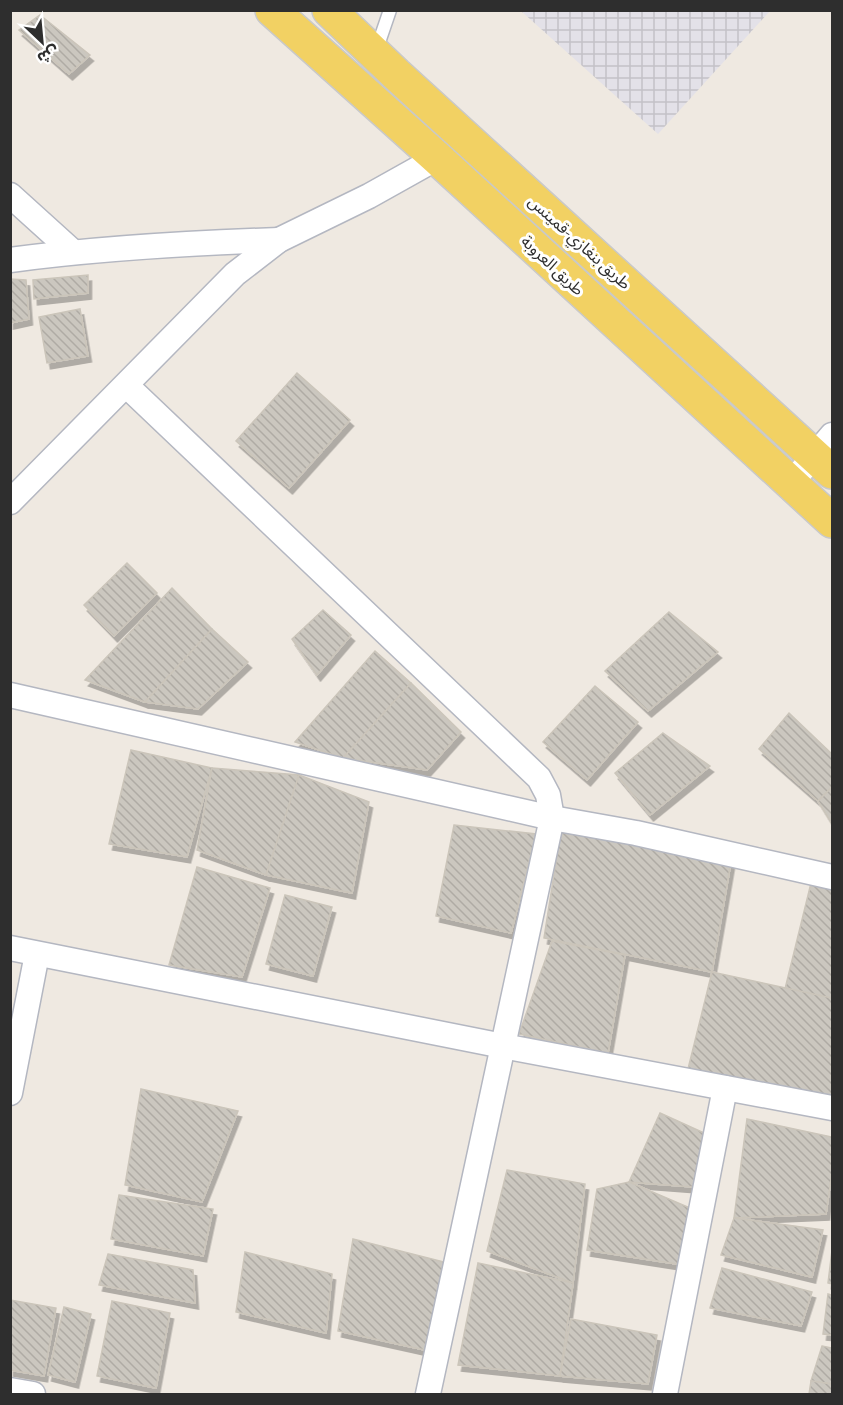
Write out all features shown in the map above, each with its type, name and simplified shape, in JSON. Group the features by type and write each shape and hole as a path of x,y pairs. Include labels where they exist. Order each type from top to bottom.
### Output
{"main road":[{"name":"طريق العروبة","path":"273,10 832,521"},
{"name":"طريق بنغازي-قمينس","path":"329,10 375,55 826,454"}],"street":[{"path":"10,502 235,274 279,240 369,196 437,158"},
{"path":"10,195 73,252"},
{"path":"10,260 176,243 279,240"},
{"path":"127,386 539,778 548,795 552,818 428,1395"},
{"path":"791,483 826,454"},
{"path":"10,695 552,818 636,833 832,877"},
{"path":"10,948 503,1046 832,1108"},
{"path":"10,1093 37,954"},
{"path":"665,1395 725,1088"},
{"path":"10,1390 33,1395"}],"lane":[{"path":"375,55 390,10"}],"shaded area":[{"path":"521,11 770,11 658,134"}],"building":[{"path":"40,15 90,55 69,74 19,30"},
{"path":"88,275 88,293 34,299 33,280"},
{"path":"10,279 26,280 29,319 10,323"},
{"path":"80,309 88,356 47,363 39,317"},
{"path":"297,373 350,420 289,488 236,441"},
{"path":"127,563 157,593 114,636 84,605"},
{"path":"172,588 212,629 145,702 85,680"},
{"path":"323,610 351,635 317,675 292,639"},
{"path":"669,612 718,652 648,711 605,671"},
{"path":"212,629 248,662 198,709 145,702"},
{"path":"375,651 411,683 343,758 295,742"},
{"path":"411,683 461,732 427,770 343,758"},
{"path":"595,686 638,722 587,780 543,742"},
{"path":"789,713 832,754 832,787 818,801 759,749"},
{"path":"663,733 710,766 650,815 615,773"},
{"path":"131,750 212,768 187,857 109,844"},
{"path":"212,768 299,775 266,875 197,850"},
{"path":"299,775 369,802 352,893 266,875"},
{"path":"832,787 832,824 818,801"},
{"path":"454,825 536,834 511,933 436,916"},
{"path":"561,830 731,862 712,972 544,938"},
{"path":"197,867 270,888 242,977 169,965"},
{"path":"812,879 832,884 832,999 785,989"},
{"path":"285,895 332,907 313,976 266,964"},
{"path":"552,941 625,955 608,1053 519,1034"},
{"path":"712,972 832,998 832,1096 688,1069"},
{"path":"141,1089 238,1111 202,1202 125,1185"},
{"path":"660,1113 704,1133 693,1187 629,1182"},
{"path":"747,1119 832,1137 832,1172 826,1214 734,1218"},
{"path":"507,1170 585,1184 573,1283 487,1251"},
{"path":"629,1182 690,1208 690,1266 587,1250 597,1189"},
{"path":"119,1195 213,1209 203,1256 111,1239"},
{"path":"734,1218 823,1230 812,1277 721,1255"},
{"path":"353,1239 444,1262 425,1350 338,1331"},
{"path":"832,1250 832,1284 828,1283"},
{"path":"245,1252 332,1274 326,1333 236,1312"},
{"path":"108,1254 193,1270 195,1303 99,1285"},
{"path":"478,1263 573,1283 560,1376 458,1365"},
{"path":"722,1268 812,1292 801,1326 710,1308"},
{"path":"828,1294 832,1295 832,1335 823,1334"},
{"path":"10,1300 56,1308 44,1376 10,1370"},
{"path":"112,1301 170,1313 156,1388 97,1376"},
{"path":"64,1307 91,1314 75,1382 48,1375"},
{"path":"571,1319 657,1335 648,1384 560,1376"},
{"path":"822,1346 832,1348 832,1384 811,1381"},
{"path":"811,1381 832,1384 832,1394 809,1394"}]}
